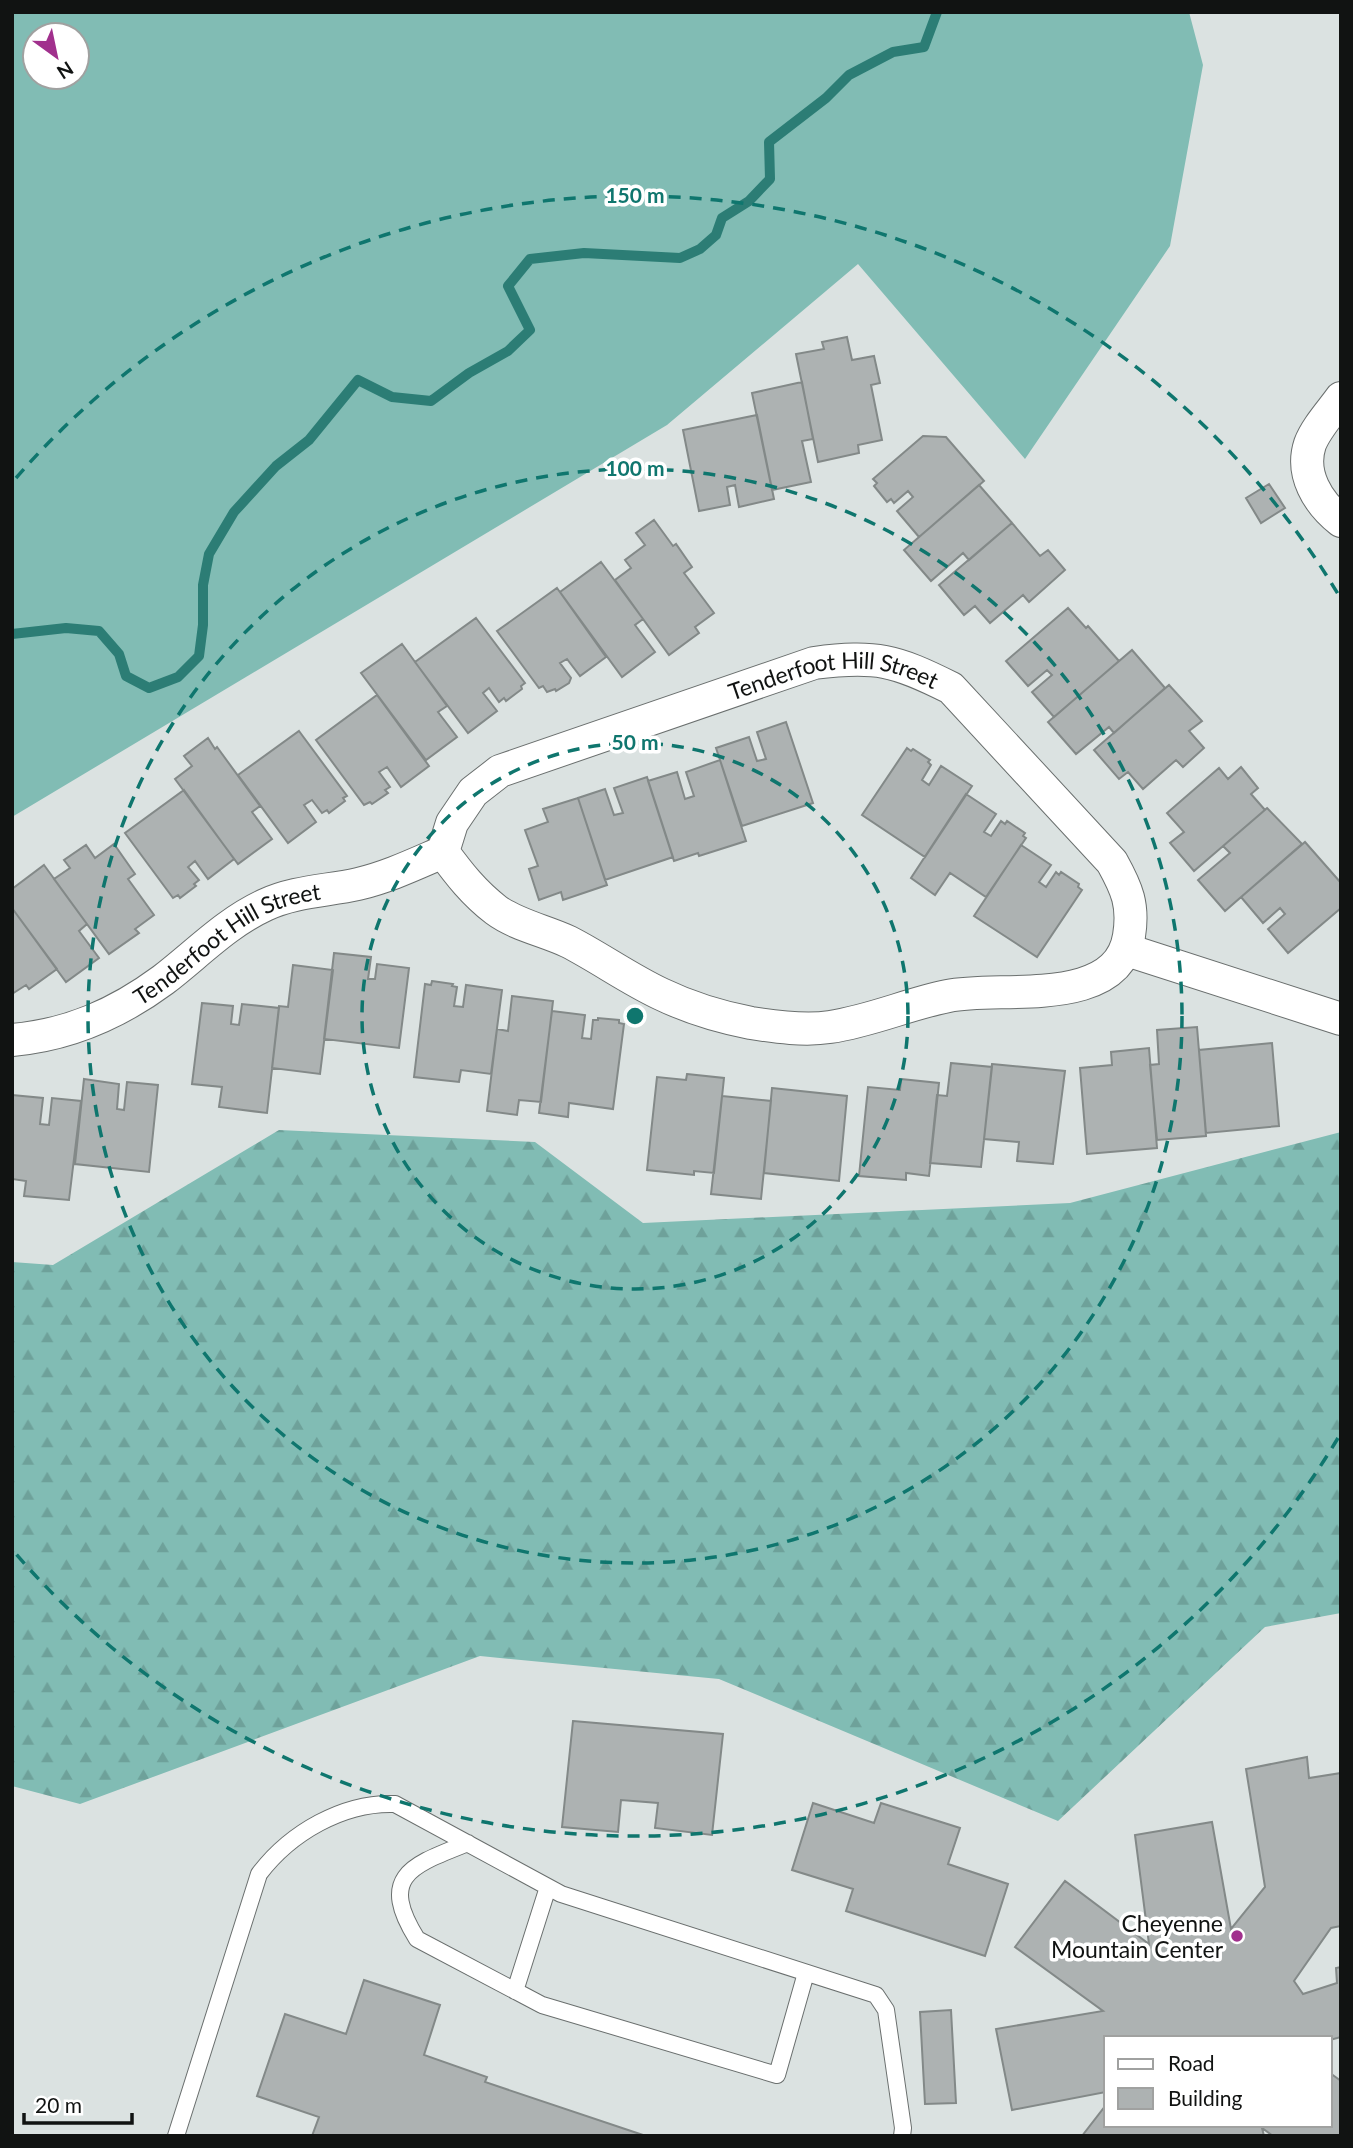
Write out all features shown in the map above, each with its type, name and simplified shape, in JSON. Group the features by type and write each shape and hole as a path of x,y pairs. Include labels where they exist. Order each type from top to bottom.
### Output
{"street":[{"path":"1341,398 1311,442 1308,458 1308,477 1329,512 1341,521"},
{"name":"Tenderfoot Hill Street","path":"12,1040 44,1037 71,1029 122,1006 163,980 236,920 267,904 298,894 358,884 394,873 443,852 452,823 473,792 500,771 814,663 853,658 888,661 951,688 1112,862 1127,889 1132,918 1127,950"},
{"path":"443,852 470,888 499,912 567,942 659,993 705,1012 752,1023 788,1028 828,1028 949,996 1052,991 1089,982 1112,968 1127,950 1341,1019"}],"lane":[{"path":"176,2136 250,1897 260,1874 274,1854 313,1828 346,1810 374,1804 396,1804 561,1894 876,1995 886,2010 902,2136"},
{"path":"468,1843 428,1859 410,1871 400,1886 399,1901 402,1910 417,1939 542,2004 777,2075 806,1973"},
{"path":"514,1991 548,1887"}],"green space":[{"path":"12,12 1189,12 1203,65 1170,246 1025,459 858,264 667,425 12,817"},
{"path":"279,1130 535,1142 643,1223 1070,1203 1341,1132 1341,1613 1265,1627 1058,1821 719,1679 480,1656 80,1804 12,1786 12,1262 53,1265"}],"building":[{"path":"847,337 852,360 874,356 880,383 871,385 882,440 858,445 859,453 818,462 796,354 824,349 822,342"},
{"path":"802,382 813,439 802,441 811,482 772,490 752,393"},
{"path":"757,415 774,499 739,507 735,485 727,487 730,505 699,511 683,430"},
{"path":"923,436 946,437 984,481 919,537 897,511 913,497 908,491 894,503 891,499 887,502 874,486 877,483 873,479"},
{"path":"1269,484 1285,508 1261,523 1246,498"},
{"path":"979,485 1012,523 969,560 963,553 931,581 904,550"},
{"path":"654,520 692,567 684,573 714,613 695,627 699,633 669,655 615,580 631,568 625,560 645,545 636,533"},
{"path":"1012,523 1040,556 1048,550 1065,570 1029,602 1023,595 990,623 975,606 964,615 939,585"},
{"path":"601,562 643,619 635,625 655,652 622,677 560,592"},
{"path":"557,588 606,657 580,676 567,659 560,663 571,678 569,683 556,691 547,692 543,686 539,688 497,631"},
{"path":"1068,608 1119,661 1054,717 1032,692 1052,675 1047,670 1028,686 1006,661"},
{"path":"476,618 525,683 521,686 522,689 506,701 504,698 499,702 489,688 483,693 497,711 468,733 415,662"},
{"path":"402,644 447,706 438,712 457,737 426,760 361,673"},
{"path":"1132,650 1165,688 1114,733 1109,727 1076,754 1048,722"},
{"path":"1169,685 1202,721 1189,731 1204,748 1183,767 1176,760 1143,789 1128,772 1119,779 1094,750"},
{"path":"377,695 429,766 401,787 387,767 379,772 390,787 385,790 388,793 372,804 370,802 364,805 316,740"},
{"path":"786,722 813,803 742,826 716,748 749,737 757,761 766,759 757,732"},
{"path":"299,731 347,796 343,798 345,801 329,813 327,810 322,813 312,800 304,805 316,822 288,843 238,775"},
{"path":"208,738 260,806 252,812 272,839 238,864 175,779 192,766 184,756"},
{"path":"907,748 930,760 928,762 931,765 922,780 929,785 941,766 972,786 925,857 862,815"},
{"path":"720,760 746,841 674,861 648,781 677,772 685,799 694,796 686,772"},
{"path":"1241,767 1258,788 1251,794 1265,810 1194,871 1170,843 1184,832 1167,813 1219,768 1228,779"},
{"path":"647,777 673,857 605,880 578,798 605,789 614,815 623,813 614,788"},
{"path":"184,790 234,859 208,879 195,861 188,867 199,880 194,884 196,886 180,898 178,895 173,898 125,833"},
{"path":"966,794 996,814 984,832 991,836 1001,821 1005,824 1007,821 1025,833 1023,836 1026,838 986,897 950,873 935,895 911,878"},
{"path":"578,798 607,885 563,900 561,892 539,900 529,869 538,866 525,830 548,822 543,809"},
{"path":"1267,808 1302,844 1225,911 1198,880 1230,853 1223,846"},
{"path":"1305,842 1341,883 1341,908 1288,953 1268,929 1285,914 1280,908 1263,923 1241,897"},
{"path":"114,844 135,874 128,879 154,915 135,929 139,933 109,954 54,879 70,868 64,860 86,845 95,858"},
{"path":"1021,845 1051,865 1039,882 1046,887 1056,872 1059,875 1061,872 1079,884 1078,887 1082,890 1037,957 974,916"},
{"path":"44,865 87,924 79,931 99,958 66,982 12,908 12,889"},
{"path":"12,908 57,969 29,989 26,985 12,994"},
{"path":"334,953 371,957 368,979 375,979 377,964 409,968 399,1048 324,1039"},
{"path":"293,965 333,970 320,1074 272,1068 279,1006 288,1007"},
{"path":"432,981 457,987 454,1006 463,1007 466,985 502,990 491,1074 461,1070 459,1082 414,1077 425,984 431,985"},
{"path":"512,996 553,1001 541,1102 519,1100 517,1115 487,1111 497,1029 508,1031"},
{"path":"202,1003 233,1006 231,1024 239,1025 242,1004 279,1008 267,1113 219,1107 222,1087 192,1084"},
{"path":"552,1011 585,1015 582,1038 591,1039 593,1020 598,1018 619,1020 619,1023 624,1024 613,1109 569,1103 568,1117 539,1113"},
{"path":"1197,1027 1206,1136 1157,1140 1150,1065 1159,1064 1157,1030"},
{"path":"1272,1043 1279,1126 1206,1133 1199,1050"},
{"path":"1149,1048 1157,1148 1087,1154 1080,1068 1112,1065 1111,1052"},
{"path":"951,1063 992,1067 981,1167 930,1163 937,1095 947,1096"},
{"path":"992,1064 1065,1071 1053,1164 1017,1161 1019,1142 984,1139"},
{"path":"687,1074 724,1078 714,1173 694,1171 694,1175 647,1170 657,1077 686,1080"},
{"path":"84,1079 119,1084 117,1109 124,1110 127,1082 158,1085 149,1172 75,1164"},
{"path":"901,1079 939,1083 929,1176 906,1173 906,1180 859,1176 868,1087 900,1090"},
{"path":"772,1088 847,1096 839,1181 764,1173"},
{"path":"12,1095 43,1098 40,1124 49,1125 52,1098 81,1101 69,1200 24,1196 26,1181 12,1179"},
{"path":"722,1096 771,1101 761,1199 711,1194"},
{"path":"573,1721 723,1734 712,1835 655,1828 658,1803 621,1800 618,1832 562,1827"},
{"name":"Cheyenne Mountain Center","path":"1307,1757 1309,1778 1341,1773 1341,1926 1331,1928 1294,1981 1303,1994 1337,1983 1336,1968 1341,1967 1341,2037 1332,2039 1332,2036 1104,2036 1104,2092 1012,2110 996,2029 1103,2011 1015,1947 1065,1881 1149,1944 1135,1835 1212,1822 1231,1929 1265,1887 1246,1769"},
{"path":"813,1803 874,1823 881,1803 960,1828 948,1864 1008,1884 985,1956 846,1911 853,1889 792,1870"},
{"path":"364,1980 440,2005 424,2055 487,2077 485,2082 646,2136 312,2136 319,2117 257,2096 285,2014 346,2034"},
{"path":"951,2010 956,2103 925,2104 920,2012"},
{"path":"1332,2074 1341,2081 1341,2136 1273,2136 1262,2128 1264,2136 1082,2136 1104,2108 1104,2127 1332,2127"}],"waterway":[{"path":"12,634 66,628 99,631 119,654 126,676 149,688 178,677 199,656 203,625 203,585 209,554 234,512 276,466 309,440 358,380 392,397 431,401 469,373 508,351 530,330 508,286 530,259 584,253 680,258 700,249 716,235 722,218 749,201 770,179 769,142 826,98 849,75 893,52 924,47 937,12"}],"place":[{"name":"Cheyenne Mountain Center","path":"1237,1936"}]}
